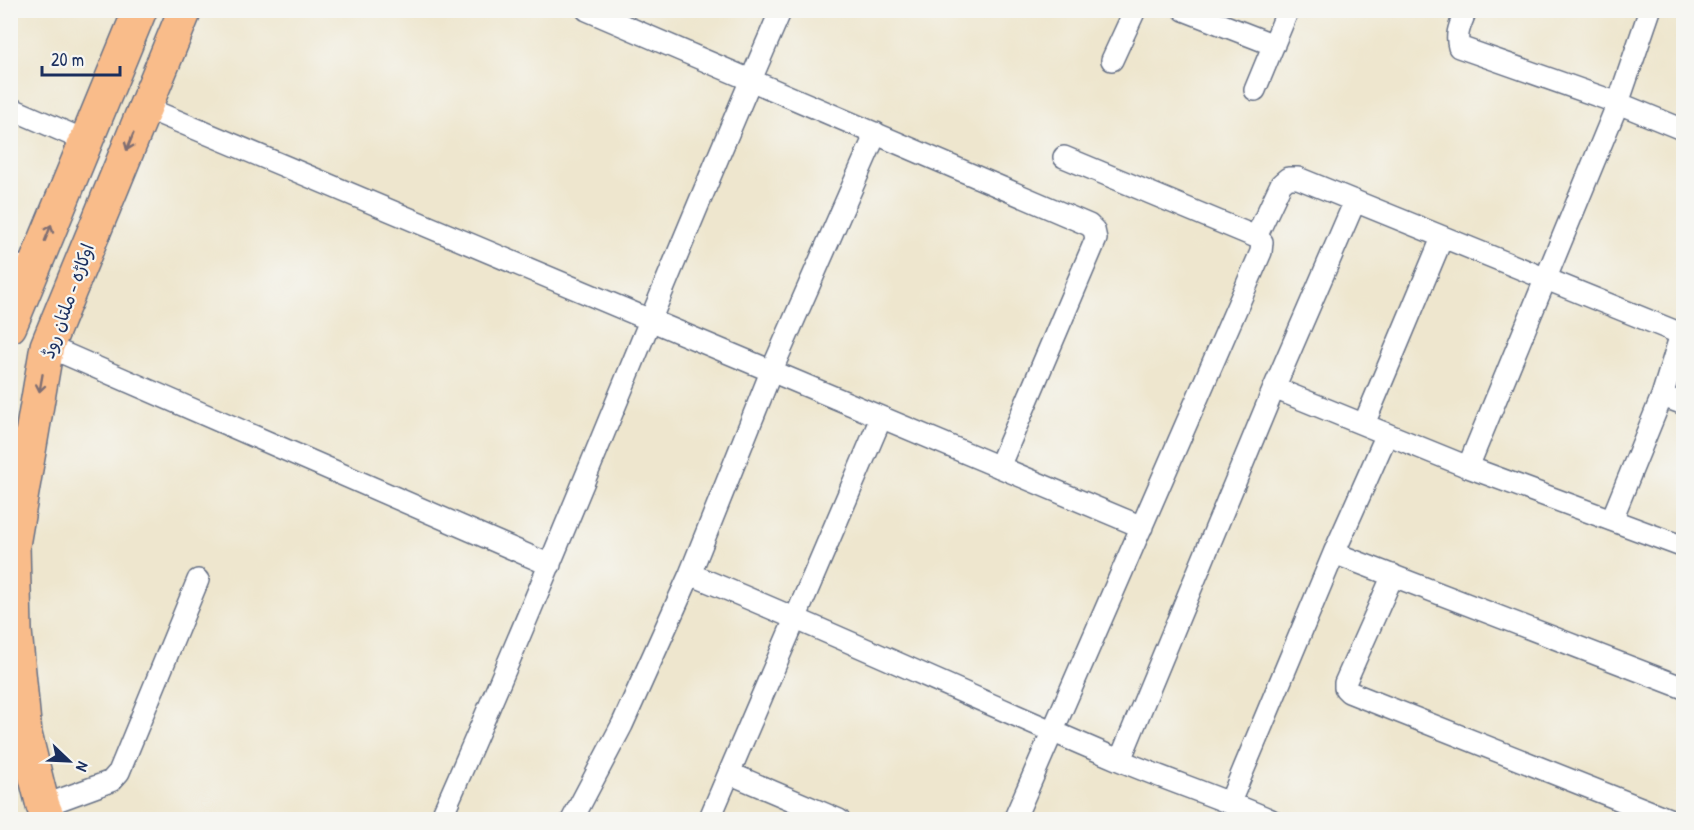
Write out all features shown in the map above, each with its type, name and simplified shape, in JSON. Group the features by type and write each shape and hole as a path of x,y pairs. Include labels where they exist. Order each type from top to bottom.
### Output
{"main road":[{"path":"10,326 21,268 86,141 140,10"},
{"name":"اوکاڑہ - ملتان روڈ","path":"46,813 25,734 15,632 13,545 47,345 184,10"}],"street":[{"path":"586,10 1089,225 1094,230 1096,239 999,467"},
{"path":"440,819 500,685 781,10"},
{"path":"1112,60 1135,10"},
{"path":"1184,10 1274,45"},
{"path":"1255,90 1288,10"},
{"path":"1466,10 1458,30 1457,38 1460,47 1618,103 1683,130"},
{"path":"1468,467 1618,103 1650,10"},
{"path":"144,107 1142,527"},
{"path":"10,108 86,141"},
{"path":"572,819 622,725 690,574 771,372 876,133"},
{"path":"1014,819 1051,729 1142,527 1261,252 1262,242 1256,237 1064,158"},
{"path":"1256,237 1281,184 1288,178 1298,178 1682,335 1662,396 1612,519"},
{"path":"1120,760 1274,388 1355,201"},
{"path":"1364,424 1442,238"},
{"path":"47,345 550,565"},
{"path":"1274,388 1468,467 1683,547"},
{"path":"1662,396 1683,404"},
{"path":"709,819 881,418"},
{"path":"1230,802 1334,553 1387,434"},
{"path":"1334,553 1683,688"},
{"path":"690,574 1120,760 1271,819"},
{"path":"1393,575 1345,683 1345,688 1349,692 1671,819"},
{"path":"46,813 111,781 119,772 198,580"},
{"path":"729,773 839,819"}]}
